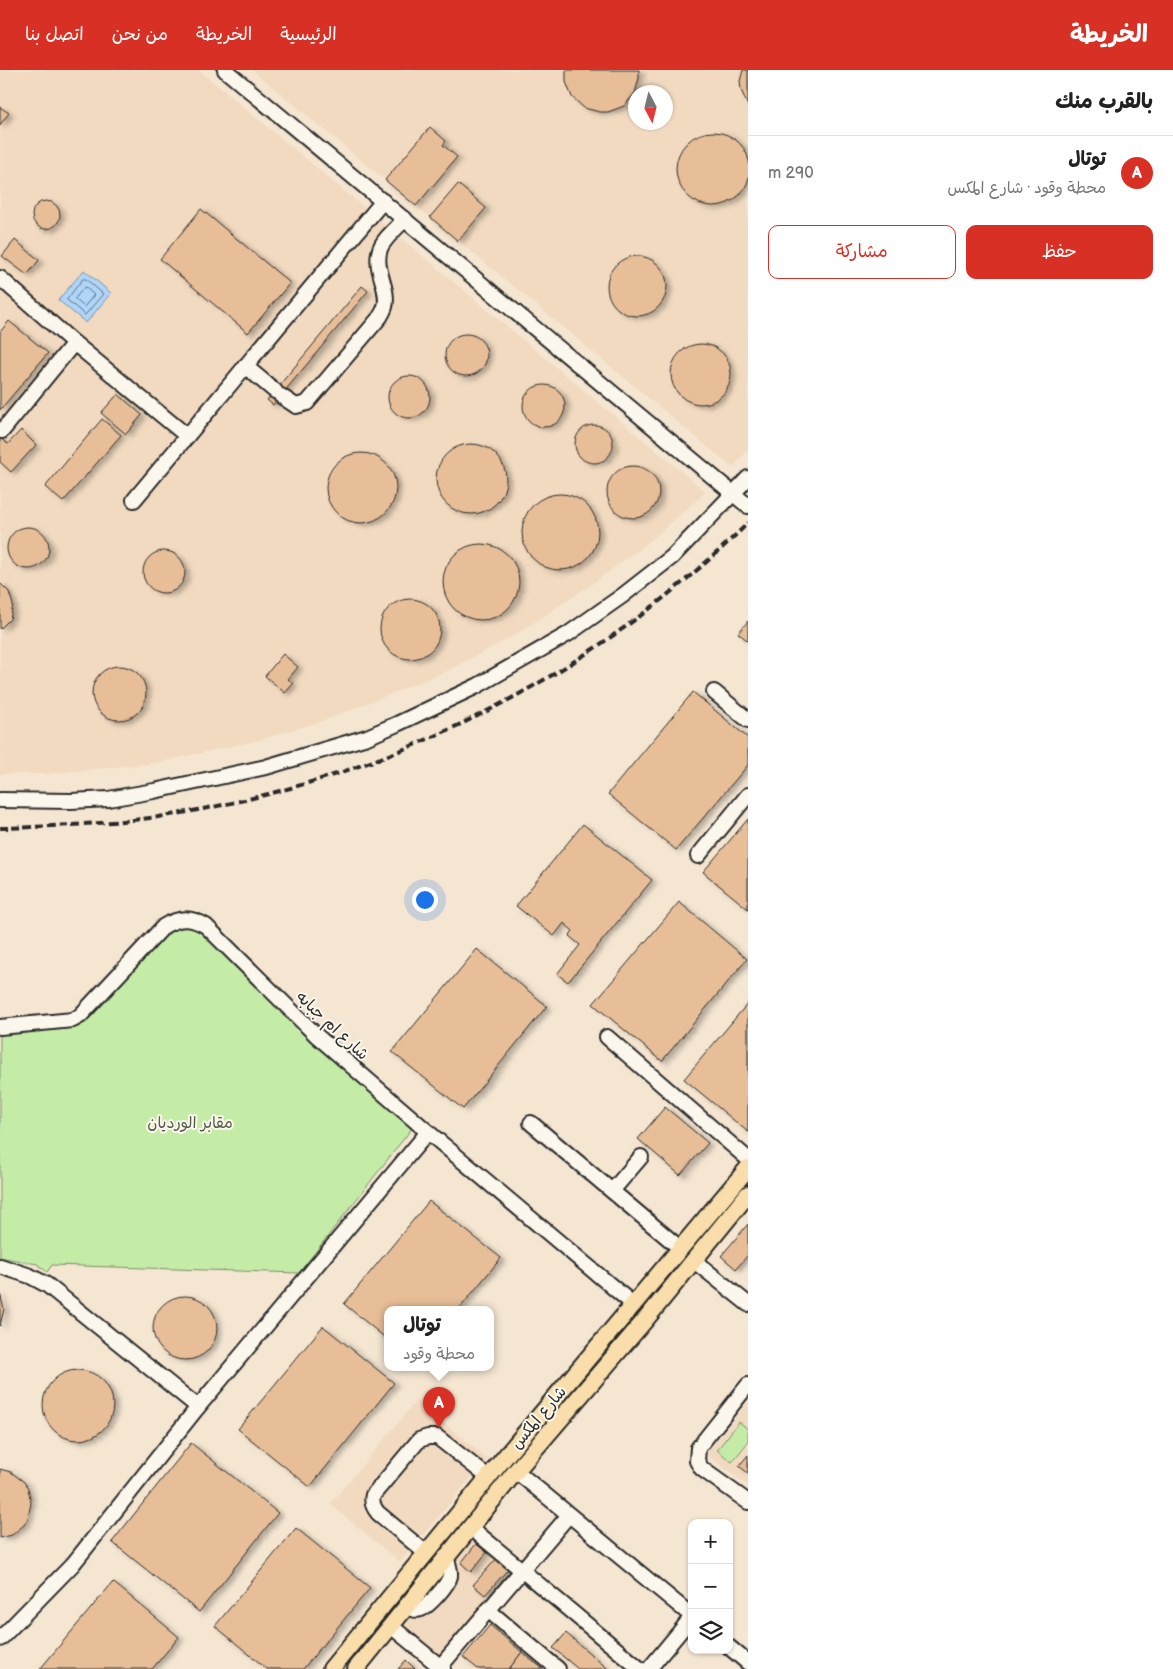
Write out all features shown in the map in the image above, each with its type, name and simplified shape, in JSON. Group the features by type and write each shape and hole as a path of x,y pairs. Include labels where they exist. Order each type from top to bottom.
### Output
{"main road":[{"name":"شارع المكس","path":"331,1669 488,1477 748,1168"},
{"name":"شارع المكس","path":"356,1669 516,1471 646,1319 748,1194"},
{"path":"364,1628 380,1639"}],"street":[{"path":"225,70 748,506"},
{"path":"134,500 383,201"},
{"path":"245,366 296,406 308,403 380,317 385,306 386,294 381,280 378,261 380,249 405,219"},
{"path":"0,278 74,343 187,436"},
{"path":"2,431 74,343"},
{"path":"0,800 71,801 154,791 266,767 367,736 397,724 477,686 568,634 622,596 672,557 748,478"},
{"path":"714,692 748,720"},
{"path":"698,856 748,795"},
{"name":"شارع ام جبابه","path":"0,1027 73,1020 80,1016 164,926 174,920 185,918 196,920 206,926 317,1036 634,1305"},
{"path":"606,1037 748,1159"},
{"path":"531,1124 680,1249"},
{"path":"0,1639 73,1564 198,1407 428,1132"},
{"path":"612,1191 641,1157"},
{"path":"694,1260 748,1304"},
{"path":"0,1266 30,1276 47,1285 198,1407"},
{"path":"748,1386 698,1448 697,1458 702,1469 748,1502"},
{"path":"426,1553 378,1513 373,1505 373,1494 419,1440 428,1437 437,1437 488,1477"},
{"path":"516,1471 688,1614"},
{"path":"391,1626 442,1668 488,1610 569,1515"},
{"path":"470,1527 640,1669"},
{"path":"488,1610 558,1669"},
{"path":"649,1669 688,1622"},
{"path":"733,1650 748,1663"}],"shaded area":[{"path":"0,70 199,70 706,492 649,542 586,588 515,635 447,671 326,720 259,740 156,763 45,774 0,774"},
{"path":"252,70 748,70 748,450 733,468"},
{"path":"417,1400 487,1459 400,1562 330,1504"},
{"path":"748,1402 748,1486 706,1454"},
{"path":"474,1534 516,1570 441,1659 398,1623"}],"green space":[{"name":"مقابر الورديان","path":"194,925 413,1127 299,1273 52,1265 47,1272 37,1264 0,1257 0,1032 74,1026 171,930 177,926"},
{"path":"739,1422 748,1429 748,1442 732,1462 717,1450"}],"water":[{"path":"84,270 111,293 86,323 58,300"}],"building":[{"path":"566,70 639,70 637,85 628,85 628,101 624,106 608,112 584,108 572,97 566,82"},
{"path":"743,70 748,70 748,106 741,90 740,81"},
{"path":"0,107 9,113 0,125"},
{"path":"430,127 446,141 443,145 457,157 416,206 385,180"},
{"path":"713,132 727,135 739,143 747,155 750,169 747,183 739,195 727,203 713,206 699,203 687,195 679,183 676,169 679,155 687,143 699,135"},
{"path":"458,184 486,208 458,241 430,217"},
{"path":"46,201 56,205 60,215 56,225 46,229 36,225 32,215 36,205"},
{"path":"201,209 290,283 248,333 160,259"},
{"path":"15,240 39,260 27,275 2,256"},
{"path":"637,256 654,261 662,269 667,286 662,303 654,311 637,316 620,311 612,303 607,286 612,269 620,261"},
{"path":"362,286 368,291 273,405 267,400"},
{"path":"9,321 48,353 0,410 0,332"},
{"path":"462,334 470,334 481,340 487,355 481,370 470,376 462,376 451,370 445,359 445,351 451,340"},
{"path":"701,344 718,349 726,357 731,374 726,391 718,399 701,404 684,399 676,391 671,374 676,357 684,349"},
{"path":"405,376 413,376 424,382 430,397 424,412 413,418 405,418 394,412 388,401 388,393 394,382"},
{"path":"540,385 548,385 559,391 565,406 559,421 548,427 540,427 529,421 523,410 523,402 529,391"},
{"path":"118,394 142,415 126,434 101,413"},
{"path":"102,419 121,435 63,502 45,487"},
{"path":"594,425 601,426 607,431 612,437 612,451 607,457 601,462 594,463 587,462 581,457 576,451 575,444 576,437 581,431 587,426"},
{"path":"21,430 36,445 11,472 0,462 0,438 8,444"},
{"path":"471,444 490,450 500,460 506,479 500,498 490,508 471,514 452,508 442,498 436,479 442,460 452,450"},
{"path":"361,453 380,459 390,469 396,488 390,507 380,517 361,523 342,517 332,507 326,488 332,469 342,459"},
{"path":"633,466 643,468 651,474 657,482 659,492 657,502 651,510 643,516 633,518 623,516 615,510 609,502 607,492 609,482 615,474 623,468"},
{"path":"560,494 574,497 587,505 595,518 598,532 595,546 587,559 574,567 560,570 546,567 533,559 525,546 522,532 525,518 533,505 546,497"},
{"path":"32,527 40,530 46,536 49,548 46,560 40,566 24,569 16,566 10,560 7,544 10,536 16,530"},
{"path":"481,544 495,547 508,555 516,568 519,582 516,596 508,609 495,617 481,620 467,617 454,609 446,596 443,582 446,568 454,555 467,547"},
{"path":"160,551 168,551 179,557 185,572 179,587 168,593 160,593 149,587 143,576 143,568 149,557"},
{"path":"0,583 9,592 13,605 10,619 0,629"},
{"path":"410,599 426,604 431,608 435,613 440,629 435,645 431,650 426,654 410,659 394,654 389,650 385,645 380,629 385,613 389,608 394,604"},
{"path":"748,621 748,641 738,633"},
{"path":"283,654 298,667 288,679 293,684 285,693 265,676"},
{"path":"119,666 129,668 138,674 144,683 146,693 144,703 138,712 129,718 119,720 109,718 100,712 94,703 92,693 94,683 100,674 109,668"},
{"path":"693,692 748,738 748,765 676,850 608,794"},
{"path":"748,819 748,909 703,872"},
{"path":"583,824 652,880 568,982 557,974 580,945 569,936 573,931 564,923 554,936 516,906"},
{"path":"679,902 747,959 662,1061 593,1004"},
{"path":"477,949 547,1006 463,1109 392,1052"},
{"path":"748,1003 748,1132 684,1079"},
{"path":"665,1107 708,1143 680,1175 638,1139"},
{"path":"429,1201 501,1258 461,1306 384,1306 384,1337 344,1304"},
{"path":"748,1224 748,1255 736,1269 721,1256"},
{"path":"0,1293 4,1309 0,1326"},
{"path":"185,1296 197,1298 208,1305 215,1316 217,1328 215,1340 208,1351 197,1358 185,1360 173,1358 162,1351 155,1340 153,1328 155,1316 162,1305 173,1298"},
{"path":"323,1326 394,1383 310,1487 238,1429"},
{"path":"78,1370 91,1373 103,1380 110,1392 113,1405 110,1418 103,1430 91,1437 78,1440 65,1437 53,1430 46,1418 43,1405 46,1392 53,1380 65,1373"},
{"path":"191,1443 278,1513 199,1612 112,1542"},
{"path":"748,1455 748,1473 739,1466"},
{"path":"0,1469 11,1472 24,1482 28,1488 31,1503 28,1518 24,1525 12,1535 0,1538"},
{"path":"296,1528 370,1588 303,1669 267,1669 215,1626"},
{"path":"476,1544 487,1552 471,1572 461,1563"},
{"path":"497,1558 509,1568 485,1595 473,1585"},
{"path":"113,1582 179,1637 152,1669 40,1669"},
{"path":"490,1625 522,1652 509,1669 478,1669 463,1657"},
{"path":"566,1633 608,1669 578,1669 553,1648"},
{"path":"522,1652 543,1669 509,1669"},
{"path":"406,1660 415,1669 398,1669"}],"railway":[{"path":"0,828 82,824 158,817 241,801 322,779 400,751 476,716 549,677 619,631 686,580 748,523"}],"place":[{"name":"توتال","path":"439,1428"}]}
